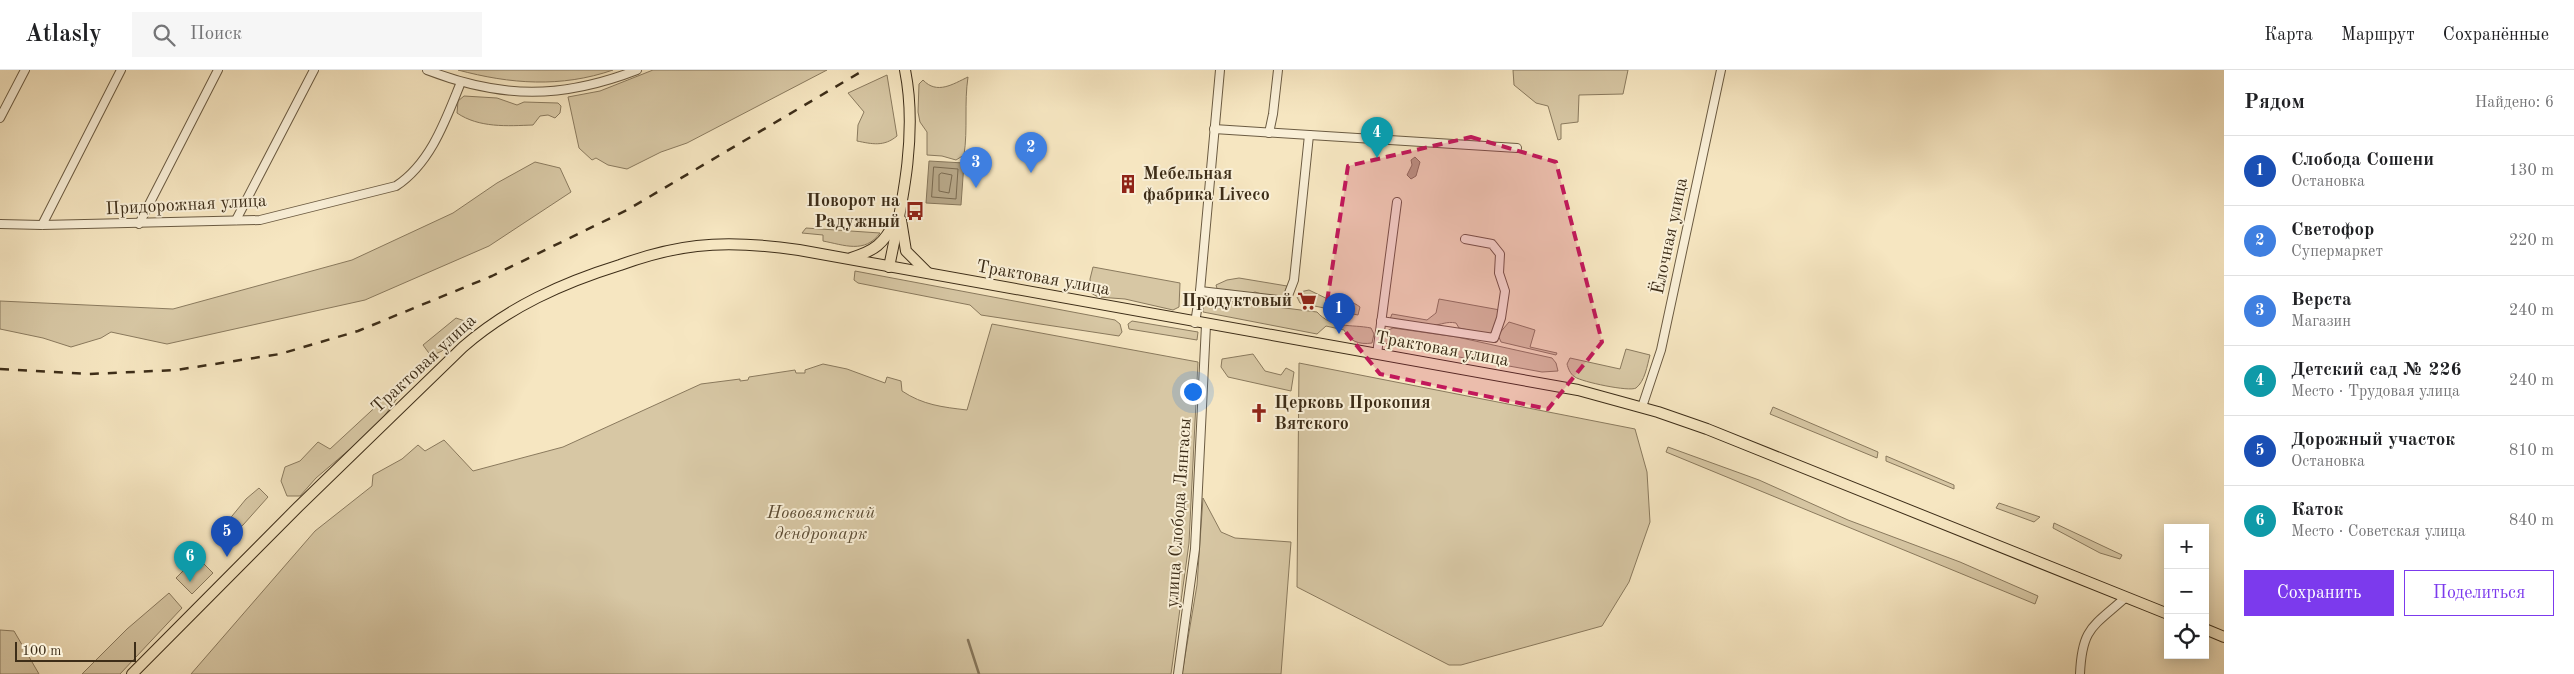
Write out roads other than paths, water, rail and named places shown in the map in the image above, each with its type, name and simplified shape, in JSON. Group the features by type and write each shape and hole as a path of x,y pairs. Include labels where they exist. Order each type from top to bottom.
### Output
{"main road":[{"path":"889,267 900,209 908,147 905,73"},
{"path":"849,259 871,252 880,244 893,226 900,209"},
{"path":"900,209 906,251 918,266 930,275"},
{"name":"Трактовая улица","path":"132,674 360,447 488,325 546,292 581,277 668,250 699,245 762,244 1206,325 1578,390 1642,407 1707,429 2164,612"},
{"path":"2209,631 2224,637"}],"street":[{"path":"0,118 25,70"},
{"path":"42,225 121,70"},
{"path":"139,224 218,70"},
{"path":"236,220 314,70"},
{"path":"427,70 461,82 510,92 549,93 584,88 637,70"},
{"path":"1195,323 1200,290 1220,70"},
{"path":"1269,133 1278,70"},
{"name":"Ёлочная улица","path":"1642,407 1660,350 1721,70"},
{"name":"Придорожная улица","path":"0,224 139,224 260,220 396,186 404,180 431,148 461,82"},
{"path":"1214,129 1517,148"},
{"path":"1200,290 1286,301 1294,280 1309,135"},
{"path":"1377,354 1397,202"},
{"path":"1381,320 1494,338 1501,318 1505,291 1499,273 1500,254 1492,244 1465,238"},
{"name":"улица Слобода Лянгасы","path":"1178,674 1195,549 1206,325"},
{"path":"2080,674 2081,648 2086,633 2126,597"}],"water":[{"path":"1415,157 1420,162 1416,176 1411,179 1407,175 1412,165 1411,160"},
{"path":"929,161 964,163 961,205 926,203"}],"waterway":[{"path":"968,640 979,674"}],"railway":[{"path":"0,369 89,374 176,370 280,354 358,331 492,276 627,210 864,70"}],"place":[{"name":"Детский сад № 226","path":"1377,158"},
{"name":"Светофор","path":"1031,173"},
{"name":"Мебельная фабрика Liveco","path":"1128,184"},
{"name":"Верста","path":"976,188"},
{"name":"Поворот на Радужный","path":"915,211"},
{"name":"Продуктовый","path":"1307,301"},
{"name":"Слобода Сошени","path":"1339,334"},
{"name":"Церковь Прокопия Вятского","path":"1259,413"},
{"name":"Дорожный участок","path":"227,557"},
{"name":"Каток","path":"190,582"}],"park label":[{"name":"Нововятский дендропарк","path":"821,523"}]}
